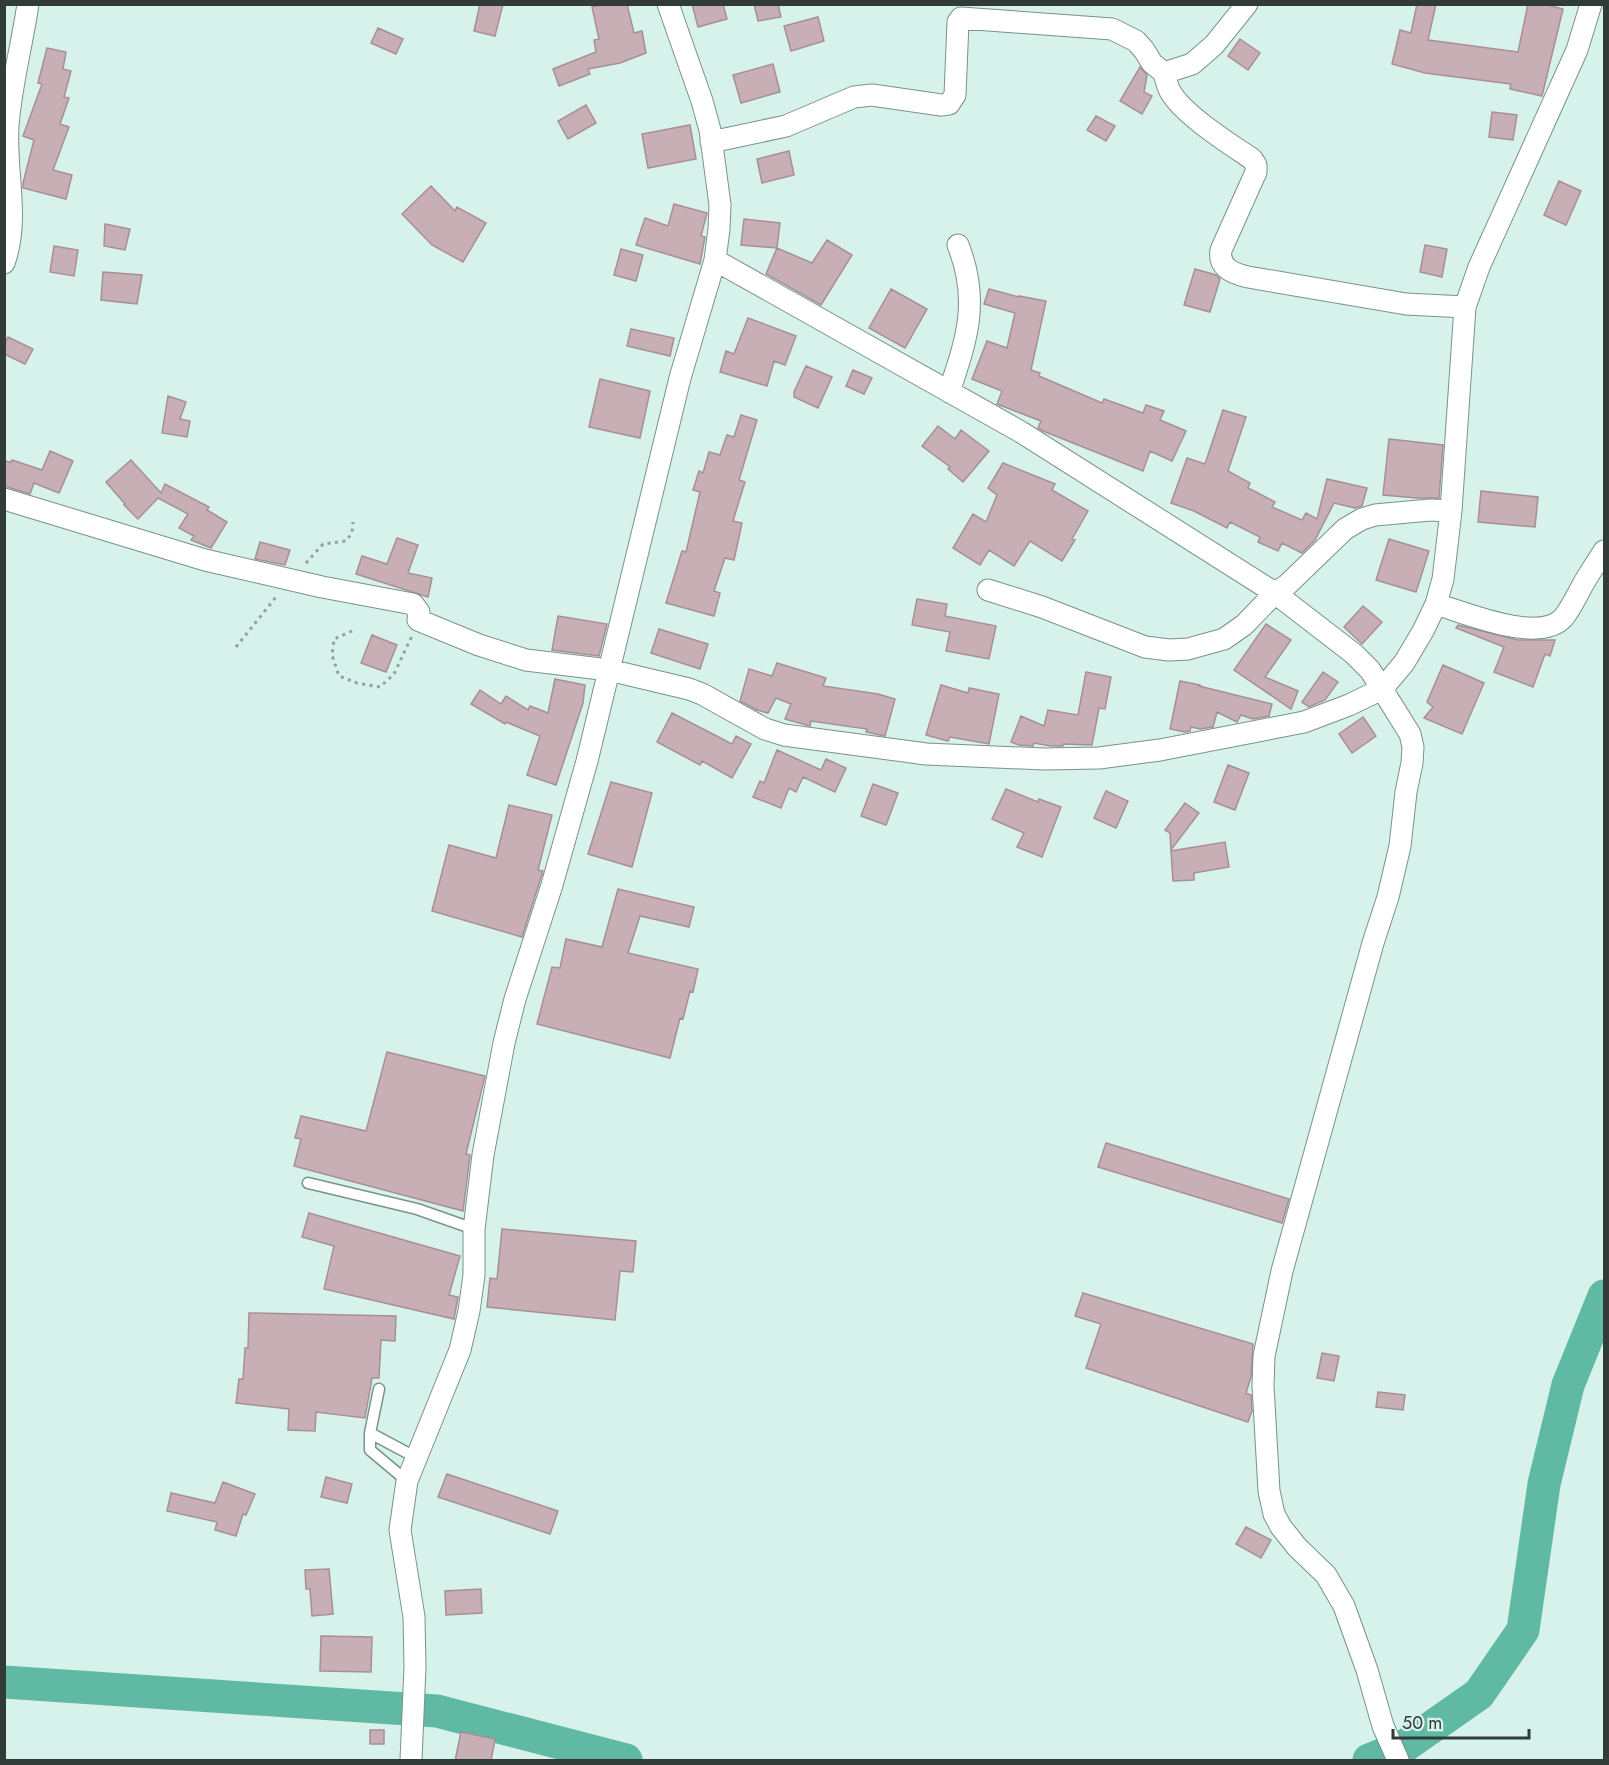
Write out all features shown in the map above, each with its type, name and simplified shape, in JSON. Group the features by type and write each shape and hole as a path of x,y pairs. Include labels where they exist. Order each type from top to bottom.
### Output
{"street":[{"path":"4,262 13,228 8,173 8,128 28,4"},
{"path":"411,1761 416,1667 414,1617 400,1530 407,1481 460,1350 474,1275 474,1229 483,1155 504,1043 515,999 543,917 567,833 680,378 715,260 720,229 720,205 711,142 702,101 668,4"},
{"path":"1164,73 1192,64 1214,45 1247,4"},
{"path":"4,499 205,560 322,587 413,604 419,612 418,620 479,645 526,660 609,670 689,688 765,729 784,735 926,754 1044,759 1128,756 1304,722 1349,705 1382,689 1424,631 1436,604 1443,579 1451,511 1466,307 1479,267 1577,50 1592,4"},
{"path":"711,142 786,126 854,97 872,95 941,105 949,104 955,95 958,22 961,18 1112,29 1136,41 1152,63 1164,73 1169,89 1176,99 1195,117 1252,159 1256,165 1256,172 1221,250 1220,257 1224,267 1236,274 1406,304 1466,307"},
{"path":"949,392 969,321 970,304 966,265 958,245"},
{"path":"715,260 1021,432 1275,593 1354,654 1370,670 1410,734 1413,747 1412,763 1400,846 1388,897 1282,1271 1264,1356 1263,1386 1269,1491 1274,1514 1297,1547 1326,1575 1344,1606 1367,1670 1383,1726 1398,1761"},
{"path":"988,590 1052,610 1145,647 1188,650 1224,639 1244,625 1275,593 1287,585 1346,529 1362,519 1375,514 1430,510 1451,511"},
{"path":"1436,604 1510,626 1542,629 1559,622 1565,616 1589,573 1605,551"}],"lane":[{"path":"308,1183 417,1209 474,1229"},
{"path":"379,1389 370,1433 370,1450 407,1481"},
{"path":"370,1433 417,1458"}],"path":[{"path":"352,631 334,639 332,655 339,676 357,683 380,687 394,674 418,620"}],"building":[{"path":"480,4 503,4 495,36 474,31"},
{"path":"605,4 627,4 634,33 642,31 646,53 620,63 588,69 590,74 559,86 553,69 596,52 594,40 599,39 592,7"},
{"path":"692,4 723,4 727,19 698,27"},
{"path":"754,4 778,4 781,17 758,21"},
{"path":"1417,4 1436,4 1428,40 1518,52 1528,4 1543,4 1563,9 1542,96 1510,89 1511,84 1425,73 1392,64 1400,30 1411,33"},
{"path":"818,17 824,41 791,51 784,26"},
{"path":"378,28 403,39 396,54 371,43"},
{"path":"1240,39 1260,53 1248,70 1228,56"},
{"path":"47,48 66,52 63,69 71,71 64,97 69,98 60,124 69,127 53,170 72,175 66,199 23,188 34,140 23,136 42,84 38,83"},
{"path":"773,64 780,92 741,103 733,75"},
{"path":"1140,67 1147,75 1144,92 1152,96 1142,114 1120,101"},
{"path":"586,105 596,123 568,139 558,121"},
{"path":"1492,112 1517,115 1513,140 1489,137"},
{"path":"1096,116 1115,126 1106,141 1087,130"},
{"path":"690,125 696,159 648,168 642,134"},
{"path":"789,151 794,175 762,183 757,159"},
{"path":"1559,181 1581,191 1566,225 1544,215"},
{"path":"431,186 455,211 457,207 486,223 463,262 432,245 402,214"},
{"path":"674,204 707,213 701,236 705,237 700,264 636,245 645,218 668,226"},
{"path":"744,219 780,223 777,248 741,245"},
{"path":"105,224 130,229 125,250 104,246"},
{"path":"827,240 852,255 821,305 766,274 777,248 812,263"},
{"path":"1425,245 1447,249 1442,277 1420,272"},
{"path":"54,246 78,250 74,276 50,272"},
{"path":"621,249 643,255 636,281 614,275"},
{"path":"1195,269 1216,275 1220,279 1210,312 1184,305"},
{"path":"103,272 142,275 137,304 101,300"},
{"path":"891,289 927,309 905,348 869,328"},
{"path":"989,289 1046,301 1031,370 1040,373 1039,376 1102,403 1104,399 1143,413 1146,405 1164,411 1160,420 1186,431 1172,461 1150,451 1143,471 1043,431 1038,428 1041,421 997,404 1002,391 972,379 987,341 1007,348 1015,313 984,304"},
{"path":"748,318 796,336 785,365 774,361 767,386 720,372 726,351 734,354"},
{"path":"631,329 674,338 670,356 627,346"},
{"path":"8,337 33,349 25,364 4,354 4,345"},
{"path":"806,366 832,377 818,408 794,397 794,392"},
{"path":"853,370 872,378 864,394 846,386"},
{"path":"600,379 650,391 640,438 589,427"},
{"path":"168,396 186,402 180,419 190,421 187,437 162,433"},
{"path":"1223,410 1246,417 1228,471 1250,483 1248,488 1275,502 1272,507 1302,520 1306,513 1317,519 1327,479 1367,488 1362,506 1355,508 1334,503 1315,540 1302,553 1282,543 1278,551 1258,542 1260,537 1230,522 1227,528 1194,511 1171,503 1187,458 1205,464"},
{"path":"741,415 757,420 739,480 745,482 733,521 742,523 734,560 725,558 714,591 720,593 714,616 666,603 682,551 686,552 700,492 693,490 699,471 703,473 709,452 720,455 727,435 734,437"},
{"path":"938,426 955,439 961,430 989,451 963,482 948,469 950,467 922,446"},
{"path":"1389,439 1443,445 1439,498 1383,495"},
{"path":"50,451 73,461 59,493 34,483 30,494 4,486 4,461 11,462 12,460 42,470"},
{"path":"131,460 161,493 165,484 209,507 207,510 227,522 211,548 191,540 194,536 179,528 188,514 158,498 138,519 124,505 106,482"},
{"path":"1003,463 1055,484 1052,490 1088,511 1072,539 1075,540 1062,561 1030,541 1014,566 989,550 980,565 953,548 973,514 986,522 997,495 988,488"},
{"path":"1481,491 1538,497 1535,527 1478,522"},
{"path":"397,538 418,545 408,573 432,578 428,597 356,574 362,556 387,564"},
{"path":"1389,539 1429,551 1416,592 1376,580"},
{"path":"260,542 290,550 285,565 255,559"},
{"path":"917,599 947,604 945,616 996,626 989,659 946,651 950,632 912,625"},
{"path":"1363,606 1382,622 1362,644 1344,627"},
{"path":"558,616 607,624 599,656 552,650"},
{"path":"1266,624 1291,640 1265,677 1298,691 1291,709 1234,670"},
{"path":"1458,625 1518,640 1555,640 1550,656 1545,654 1533,687 1494,672 1504,647 1456,628"},
{"path":"659,629 708,644 700,669 651,653"},
{"path":"372,635 397,645 386,672 361,663"},
{"path":"777,663 826,678 823,686 878,694 895,699 885,736 866,732 867,729 811,721 810,726 785,719 791,704 776,698 768,713 740,701 749,669 772,676"},
{"path":"1443,665 1484,683 1462,734 1424,718 1433,707 1427,702"},
{"path":"1086,672 1111,677 1105,709 1099,708 1092,745 1051,746 1034,743 1033,746 1011,742 1021,716 1044,726 1048,710 1078,715"},
{"path":"1323,672 1338,682 1325,700 1309,707 1302,702"},
{"path":"555,679 585,685 583,703 556,785 527,775 540,736 506,722 505,724 471,704 480,690 501,704 506,696 528,710 530,706 548,713"},
{"path":"1180,681 1272,704 1269,716 1253,719 1241,715 1237,722 1217,712 1213,727 1200,729 1191,727 1190,731 1185,732 1170,729"},
{"path":"941,685 968,693 969,688 999,694 989,744 950,737 948,741 926,735"},
{"path":"672,713 732,744 736,736 751,744 732,778 702,761 700,765 657,742"},
{"path":"1363,717 1376,736 1352,753 1339,734"},
{"path":"777,750 821,770 826,759 846,768 835,792 803,777 796,792 789,788 781,808 753,797 760,781 764,783"},
{"path":"1228,765 1249,773 1235,810 1214,802"},
{"path":"611,782 652,793 632,867 588,854"},
{"path":"873,784 898,793 886,825 861,816"},
{"path":"1006,789 1038,802 1039,799 1061,807 1042,857 1017,847 1024,833 992,819"},
{"path":"1106,791 1128,801 1116,828 1094,818"},
{"path":"1185,803 1199,813 1171,850 1170,833 1165,830"},
{"path":"509,805 552,815 538,870 543,871 522,937 432,911 449,845 496,858"},
{"path":"1225,842 1229,867 1194,873 1194,880 1173,881 1171,851"},
{"path":"618,889 694,907 689,927 640,916 628,953 698,969 693,992 690,991 683,1019 680,1018 670,1058 537,1024 552,967 560,968 566,939 602,947"},
{"path":"387,1052 485,1076 466,1154 470,1155 463,1211 294,1166 301,1139 295,1138 301,1116 366,1131"},
{"path":"1106,1143 1289,1199 1282,1223 1098,1167"},
{"path":"309,1213 460,1256 449,1295 458,1297 454,1319 324,1289 334,1246 302,1237"},
{"path":"502,1229 636,1241 633,1272 620,1271 615,1320 487,1307 490,1278 497,1279"},
{"path":"1083,1293 1253,1344 1251,1377 1246,1393 1251,1395 1252,1411 1248,1422 1086,1368 1101,1324 1075,1316"},
{"path":"249,1313 396,1316 395,1341 381,1340 379,1378 372,1378 365,1418 316,1412 315,1431 288,1430 289,1409 236,1403 239,1379 243,1379 245,1348 248,1348"},
{"path":"1322,1353 1339,1356 1334,1381 1317,1378"},
{"path":"1378,1392 1405,1395 1403,1410 1376,1407"},
{"path":"447,1474 558,1511 550,1534 438,1497"},
{"path":"326,1477 352,1484 347,1503 321,1497"},
{"path":"223,1482 255,1494 246,1515 243,1514 236,1536 215,1530 217,1522 167,1511 171,1493 215,1503"},
{"path":"1246,1527 1271,1540 1261,1558 1236,1544"},
{"path":"329,1569 333,1614 312,1616 310,1589 306,1589 305,1570"},
{"path":"481,1589 482,1613 446,1615 445,1591"},
{"path":"321,1636 372,1637 371,1672 320,1671"},
{"path":"370,1730 384,1730 384,1744 370,1744"},
{"path":"461,1732 495,1739 491,1761 455,1761"}],"waterway":[{"path":"1369,1760 1406,1745 1479,1694 1523,1630 1544,1484 1568,1385 1604,1296"},
{"path":"4,1682 437,1711 626,1760"}]}
